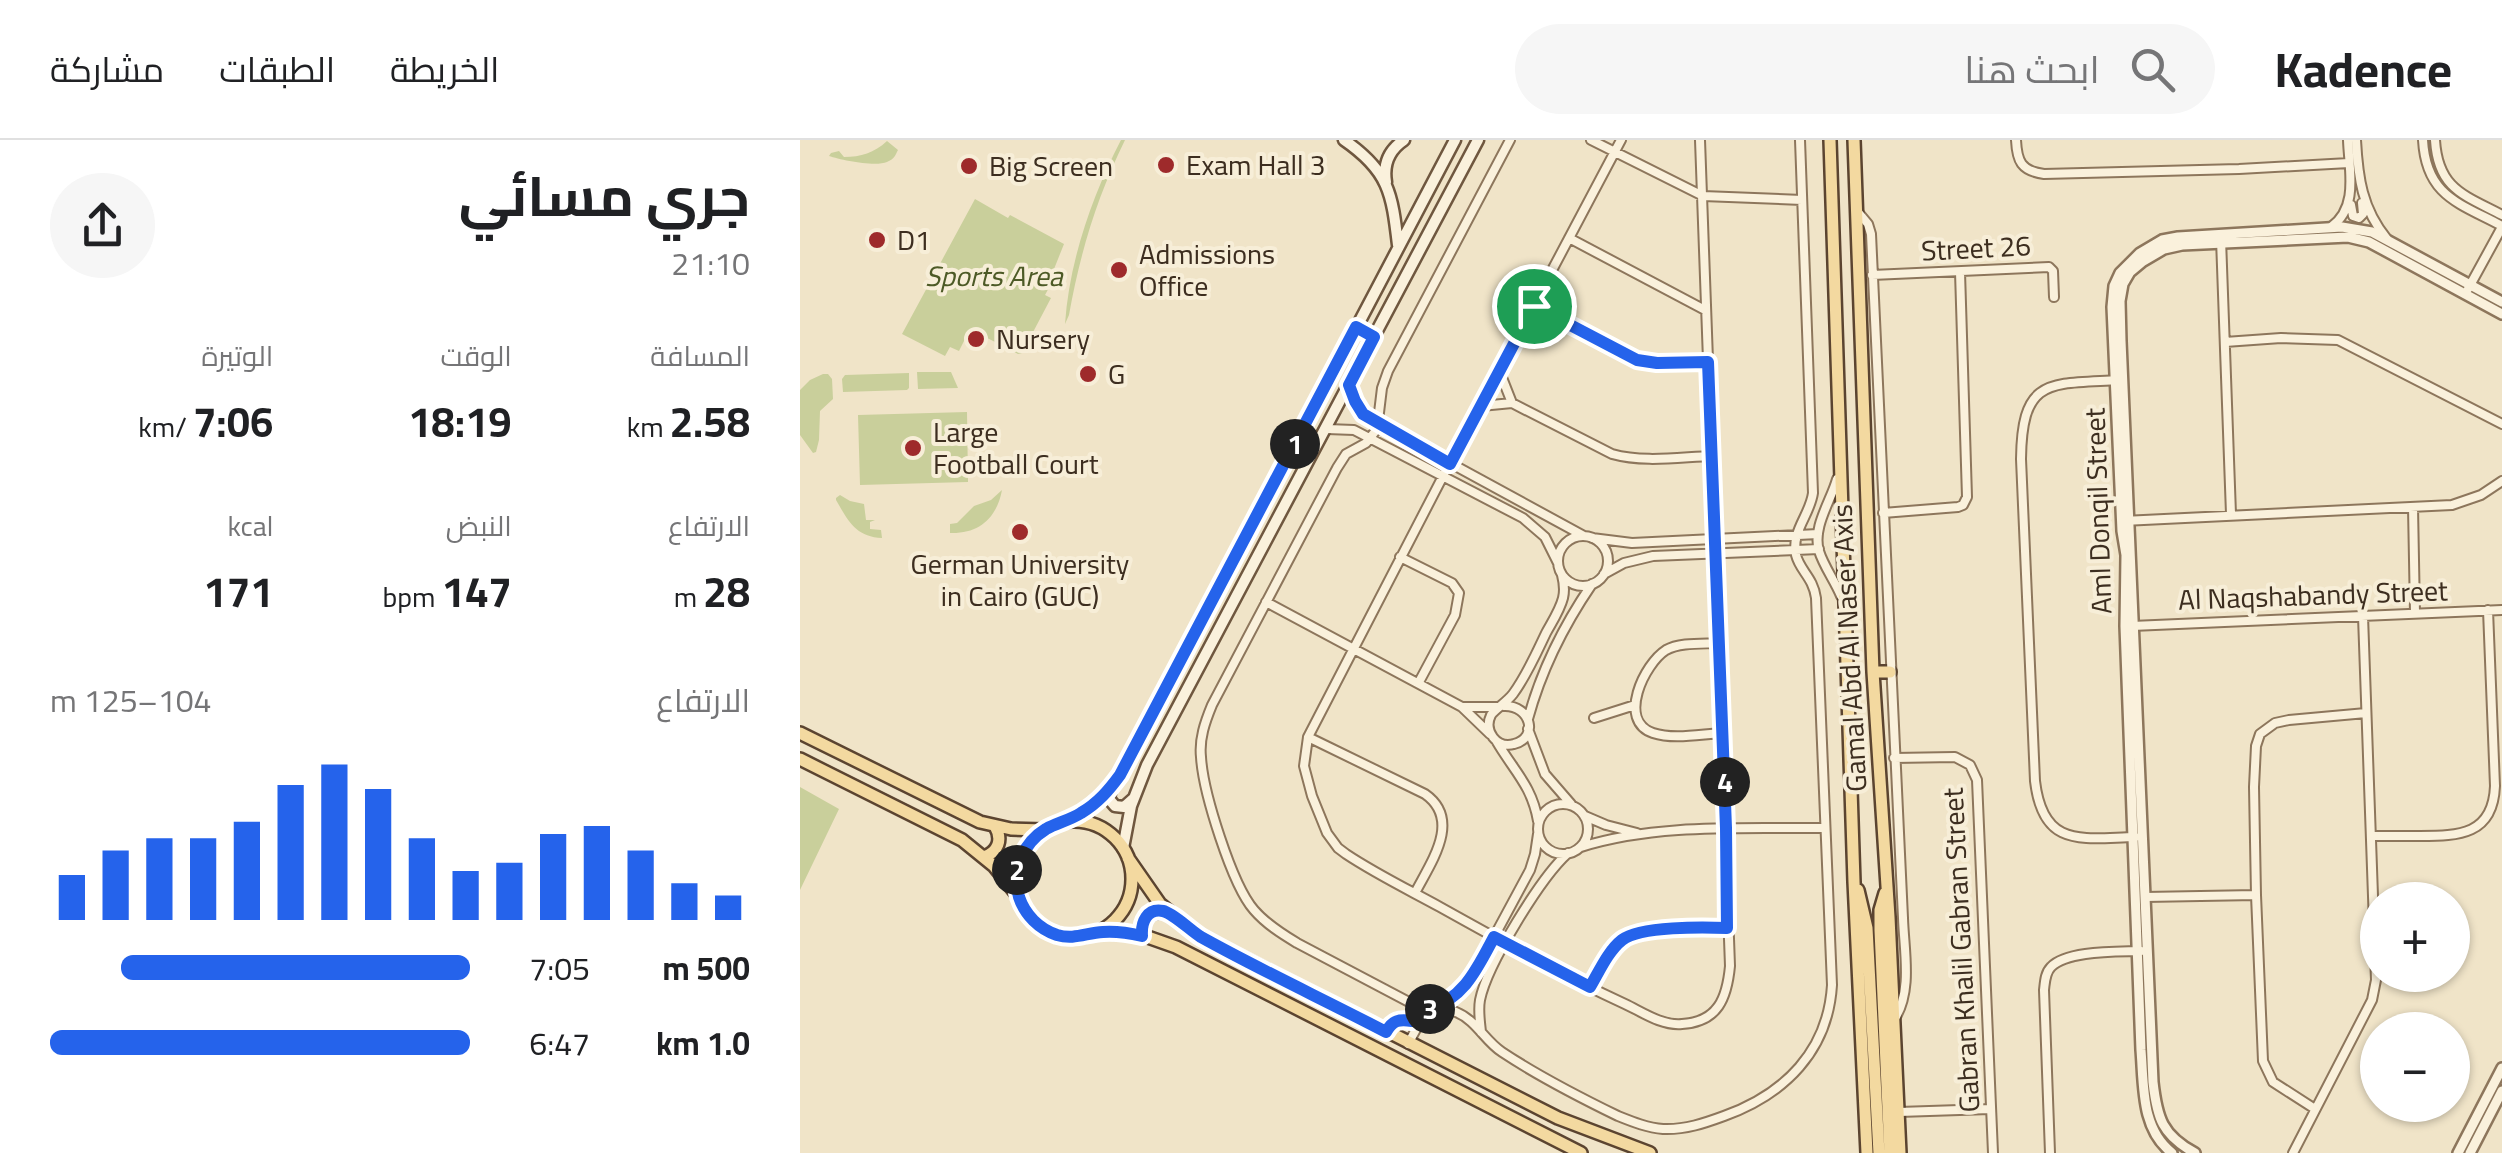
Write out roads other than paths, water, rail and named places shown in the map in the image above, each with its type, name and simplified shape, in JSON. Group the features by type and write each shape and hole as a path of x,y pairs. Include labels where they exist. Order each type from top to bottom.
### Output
{"main road":[{"path":"1344,140 1375,165 1387,184"},
{"path":"1398,248 1386,163 1390,153 1404,140"},
{"path":"1133,799 1124,807 1115,806 1108,796 1455,140"},
{"path":"1098,932 1119,916 1128,900 1132,878 1125,853 1133,799 1148,765 1478,140"},
{"name":"Gamal Abd Al Naser Axis","path":"1830,140 1854,882 1867,1153"},
{"name":"Gamal Abd Al Naser Axis","path":"1854,140 1873,672 1900,1153"},
{"path":"1356,327 1374,337"},
{"path":"1873,672 1890,672"},
{"path":"800,732 971,818 995,826 1045,830"},
{"path":"800,759 962,840 1003,876 1036,923 1052,933 1070,937 1098,932 1142,936 1176,947 1581,1153"},
{"path":"1020,898 1016,879 1020,859 1030,842 1091,806 1112,787"},
{"path":"1063,823 1091,824 1109,833 1152,894 1198,935 1558,1118 1650,1153"},
{"path":"984,857 998,845 995,826"},
{"path":"1854,882 1864,904 1867,928 1879,1153"},
{"path":"1887,888 1880,910 1880,930 1890,1153"},
{"path":"1142,936 1143,921 1148,915 1169,913"},
{"path":"1606,1138 1614,1143 1617,1153"}],"street":[{"path":"1510,140 1388,371 1379,424 1370,438 1346,454 1337,468 1212,705 1200,746 1206,788 1233,874 1254,910 1280,933 1424,1010 1440,1008 1462,1014 1495,1046 1618,1116 1651,1127 1681,1128 1734,1112 1770,1094 1803,1063 1828,1017 1832,985 1816,598 1814,585 1798,561 1796,550 1796,537 1813,494 1800,140"},
{"path":"1591,140 1703,196 1802,200"},
{"path":"1622,140 1400,557 1308,737 1304,754 1319,814 1333,842 1361,864 1590,987 1669,1024 1704,1018 1724,999 1730,966 1700,140"},
{"path":"2016,140 2020,165 2044,174 2349,163"},
{"path":"2352,140 2363,198 2363,214 2358,218 2352,214 2350,200 2352,140"},
{"path":"2424,140 2429,170 2438,187 2450,198 2502,226 2467,290"},
{"path":"2434,140 2437,162 2453,188 2502,215"},
{"path":"2363,198 2390,242"},
{"path":"2330,227 2342,218 2350,200"},
{"path":"1856,209 1870,229 1906,993 1894,1020"},
{"name":"Aml Donqil Street","path":"2221,239 2330,227 2364,229 2502,314"},
{"name":"Aml Donqil Street","path":"2172,1153 2157,1138 2148,1119 2141,1050 2138,837 2114,286 2120,273 2140,253 2178,236 2341,236 2370,242 2467,290 2502,302"},
{"path":"1570,238 1706,310"},
{"path":"2221,239 2230,514"},
{"name":"Street 26","path":"1872,275 2049,267 2054,275 2054,298"},
{"path":"1883,513 1958,508 1968,497 1960,272"},
{"path":"1534,306 1637,360 1708,362"},
{"path":"2224,342 2338,340 2502,424"},
{"path":"1500,370 1512,403"},
{"path":"2119,380 2048,387 2032,399 2023,422 2035,781 2041,810 2052,827 2066,835 2138,837"},
{"path":"1349,385 1363,414 1600,542 1608,557 1604,574"},
{"path":"1480,406 1512,403 1621,457 1713,456"},
{"path":"1354,430 1363,414"},
{"path":"1326,428 1354,430 1532,524 1546,536 1562,575 1560,606 1525,674 1489,721 1490,734"},
{"path":"1842,465 1818,534 1819,549 1846,607"},
{"path":"2126,521 2459,504 2502,481"},
{"path":"2412,506 2416,613"},
{"path":"1558,563 1562,546 1576,537 1622,543 1818,534"},
{"path":"1498,742 1516,744 1526,735 1545,669 1572,614 1592,584 1604,574 1643,557 1819,549"},
{"path":"1400,557 1452,583 1459,593 1455,616 1419,682"},
{"path":"1562,575 1575,585 1592,584"},
{"path":"1266,602 1462,706 1498,742 1527,784 1546,848 1560,854 1641,834 1726,828 1824,828"},
{"path":"2371,836 2460,835 2485,819 2495,798 2488,610"},
{"name":"Al Naqshabandy Street","path":"2130,626 2502,610"},
{"path":"2292,1153 2375,990 2363,616"},
{"path":"1720,643 1665,651 1646,674 1634,705 1638,721 1655,734 1723,733"},
{"path":"1594,718 1634,705"},
{"path":"1462,706 1519,708 1545,774 1571,804 1606,825 1641,834"},
{"path":"2315,1110 2273,1082 2263,1062 2256,895 2256,746 2260,734 2282,721 2366,713"},
{"path":"1308,737 1426,794 1439,806 1444,821 1442,836 1415,893"},
{"name":"Gabran Khalil Gabran Street","path":"1894,758 1955,757 1974,772 1993,1153"},
{"path":"1440,1008 1469,981 1530,870 1540,817 1550,806 1571,804"},
{"path":"1580,847 1588,829 1586,816"},
{"name":"Aml Donqil Street","path":"2138,837 2145,897 2142,951 2156,1110 2172,1138 2194,1153"},
{"path":"1481,1032 1481,998 1488,978 1537,889 1568,853"},
{"path":"2145,897 2256,895"},
{"path":"1590,987 1611,953 1628,936 1648,931 1727,928"},
{"path":"2050,1153 2046,974 2054,964 2072,956 2142,951"},
{"path":"1386,1032 1396,1021 1414,1020 1424,1010"},
{"path":"1408,1044 1424,1010"},
{"path":"2470,1148 2502,1068"},
{"path":"2458,1153 2470,1148 2502,1091"},
{"path":"1899,1112 1990,1109"}],"place":[{"name":"Exam Hall 3","path":"1166,165"},
{"name":"Big Screen","path":"969,166"},
{"name":"D1","path":"877,240"},
{"name":"Admissions Office","path":"1119,270"},
{"name":"Nursery","path":"976,339"},
{"name":"G","path":"1088,374"},
{"name":"Large Football Court","path":"913,448"},
{"name":"German University in Cairo (GUC)","path":"1020,532"}],"park label":[{"name":"Sports Area","path":"994,276"}]}
